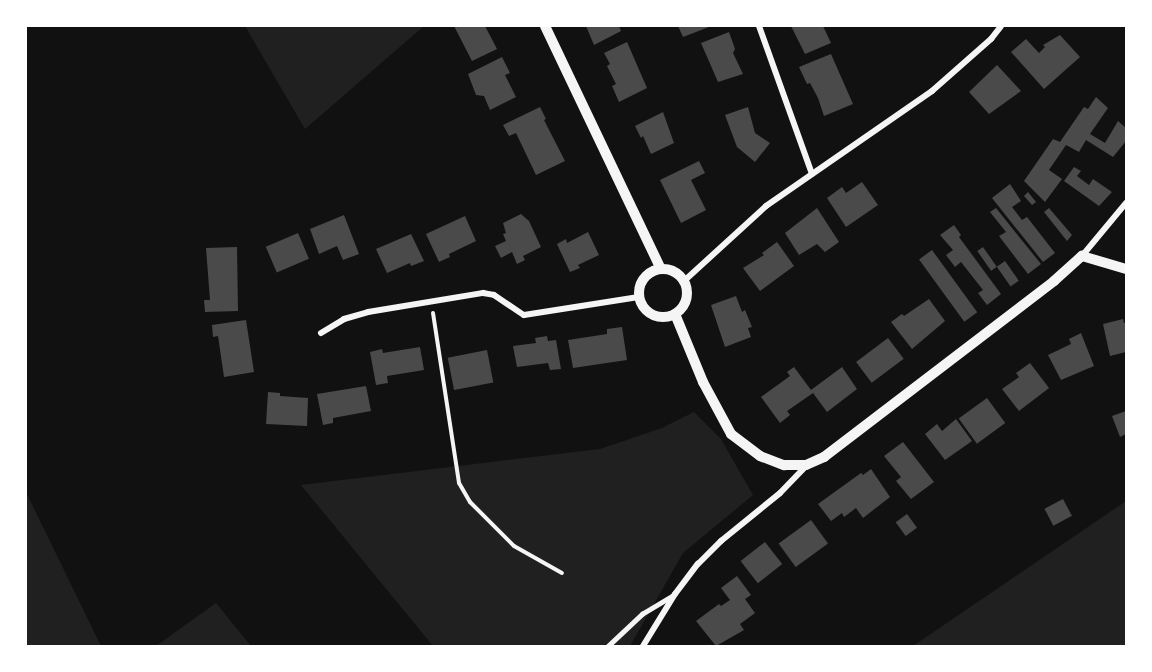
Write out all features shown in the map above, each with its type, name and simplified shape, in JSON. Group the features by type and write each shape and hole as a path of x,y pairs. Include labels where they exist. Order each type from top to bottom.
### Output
{"street":[{"path":"545,26 661,269"},
{"path":"759,26 812,174"},
{"path":"684,281 759,212 932,92 991,39 1001,26"},
{"path":"643,646 675,594 711,551 780,493 806,465 833,450 1054,281 1082,256 1126,203"},
{"path":"1082,256 1126,269"},
{"path":"653,270 676,272 684,281 687,291 686,302 675,314 664,318 653,315 644,308 639,297 643,279 653,270"},
{"path":"321,333 356,315 489,293 520,314 529,315 639,297"},
{"path":"675,314 703,382 731,434 760,456 783,465 806,465"}],"lane":[{"path":"608,646 642,614 675,594"}],"path":[{"path":"431,301 459,483 470,502 514,546 562,573"}],"shaded area":[{"path":"245,26 424,26 305,129"},
{"path":"694,412 721,439 753,495 683,553 630,646 433,646 301,485 600,449 662,428"},
{"path":"26,492 101,646 26,646"},
{"path":"1126,501 1126,646 913,646"},
{"path":"216,603 251,646 156,646"}],"building":[{"path":"454,26 485,26 497,49 472,61"},
{"path":"586,26 619,26 621,31 594,45"},
{"path":"678,26 708,26 709,27 683,37"},
{"path":"791,26 823,26 831,43 805,54"},
{"path":"729,32 735,49 733,53 743,74 718,82 701,43"},
{"path":"1060,35 1080,57 1044,89 1011,52 1026,39 1039,53 1045,47 1043,45"},
{"path":"627,42 647,88 619,102 612,86 616,84 607,66 610,64 604,53"},
{"path":"831,54 853,104 824,116 818,98 810,83 807,84 799,67"},
{"path":"502,57 510,73 505,75 516,97 490,110 484,96 476,95 468,74"},
{"path":"997,65 1021,91 989,114 969,92"},
{"path":"1096,97 1108,108 1090,134 1105,143 1118,121 1126,128 1126,141 1113,157 1086,140 1079,152 1066,145 1049,170 1062,179 1045,202 1024,181 1053,139 1060,142 1084,107 1088,109"},
{"path":"540,107 546,119 544,120 565,161 536,175 516,133 509,136 503,125"},
{"path":"748,107 755,133 770,143 755,162 737,147 725,115"},
{"path":"663,112 674,143 651,154 643,136 641,138 635,126"},
{"path":"699,161 705,173 691,180 706,210 681,223 660,180"},
{"path":"1074,167 1081,171 1077,176 1089,185 1093,179 1112,192 1099,206 1064,181"},
{"path":"862,182 878,205 846,227 827,198 842,187 846,193"},
{"path":"1010,184 1021,201 1012,207 1022,220 1027,217 1055,253 1043,262 992,198"},
{"path":"1028,192 1036,202 1032,205 1024,196"},
{"path":"817,208 839,242 825,252 817,244 799,255 785,233"},
{"path":"996,208 1041,264 1028,274 999,236 1006,232 990,212"},
{"path":"1049,208 1072,235 1067,241 1044,212"},
{"path":"521,214 529,221 541,247 523,256 525,260 517,264 512,252 501,258 495,246 506,241 503,234 506,233 503,223"},
{"path":"344,215 359,254 343,260 337,246 319,254 310,229"},
{"path":"465,216 476,241 449,254 450,257 439,262 426,234"},
{"path":"954,225 961,235 959,237 1001,294 987,305 978,293 983,290 961,262 955,267 946,255 953,250 940,235"},
{"path":"588,232 599,255 578,265 580,268 570,272 557,244 566,239 567,243"},
{"path":"298,233 309,259 277,272 266,247"},
{"path":"411,234 424,261 411,266 410,263 387,273 376,249"},
{"path":"777,242 794,266 760,291 743,268 764,255 762,253"},
{"path":"237,247 238,311 205,312 204,300 210,300 206,248"},
{"path":"983,247 997,267 991,271 977,251"},
{"path":"932,250 977,312 964,322 919,259"},
{"path":"1005,261 1019,281 1011,286 997,267"},
{"path":"736,296 742,312 745,310 752,327 748,328 751,337 725,347 711,305"},
{"path":"929,299 945,321 912,349 891,322"},
{"path":"1123,319 1126,323 1126,352 1110,356 1103,324"},
{"path":"246,320 254,372 224,377 218,336 213,337 212,325"},
{"path":"622,327 627,360 573,368 568,340 607,334 607,329"},
{"path":"1081,333 1094,366 1061,380 1048,355 1071,344 1069,339"},
{"path":"547,336 548,341 556,340 561,369 550,370 548,363 517,367 513,346 536,343 535,338"},
{"path":"888,338 904,359 872,383 856,362"},
{"path":"420,347 424,370 387,376 388,383 376,385 370,352 382,349 383,353"},
{"path":"487,350 493,382 454,390 448,358"},
{"path":"1030,363 1049,388 1019,411 1002,389 1019,377 1016,373"},
{"path":"794,367 811,390 842,367 857,389 827,412 813,393 787,411 790,415 780,423 761,397 790,376 787,372"},
{"path":"366,386 371,411 333,418 333,423 323,425 317,394"},
{"path":"268,392 280,393 280,396 308,398 307,426 266,424"},
{"path":"987,398 1005,423 977,444 959,419"},
{"path":"1126,411 1126,434 1120,437 1112,416"},
{"path":"956,419 972,441 945,460 925,434 937,424 942,431"},
{"path":"903,442 934,482 911,499 896,481 901,477 884,456"},
{"path":"871,469 890,497 863,518 856,508 844,517 842,513 831,521 818,504 861,473 863,475"},
{"path":"1063,499 1072,516 1053,526 1044,509"},
{"path":"907,514 917,528 906,536 896,522"},
{"path":"811,520 828,543 796,567 779,544"},
{"path":"765,542 782,564 758,583 741,561"},
{"path":"737,576 751,595 745,599 755,613 740,624 744,630 716,646 696,621 719,604 721,606 730,600 721,588"}]}
